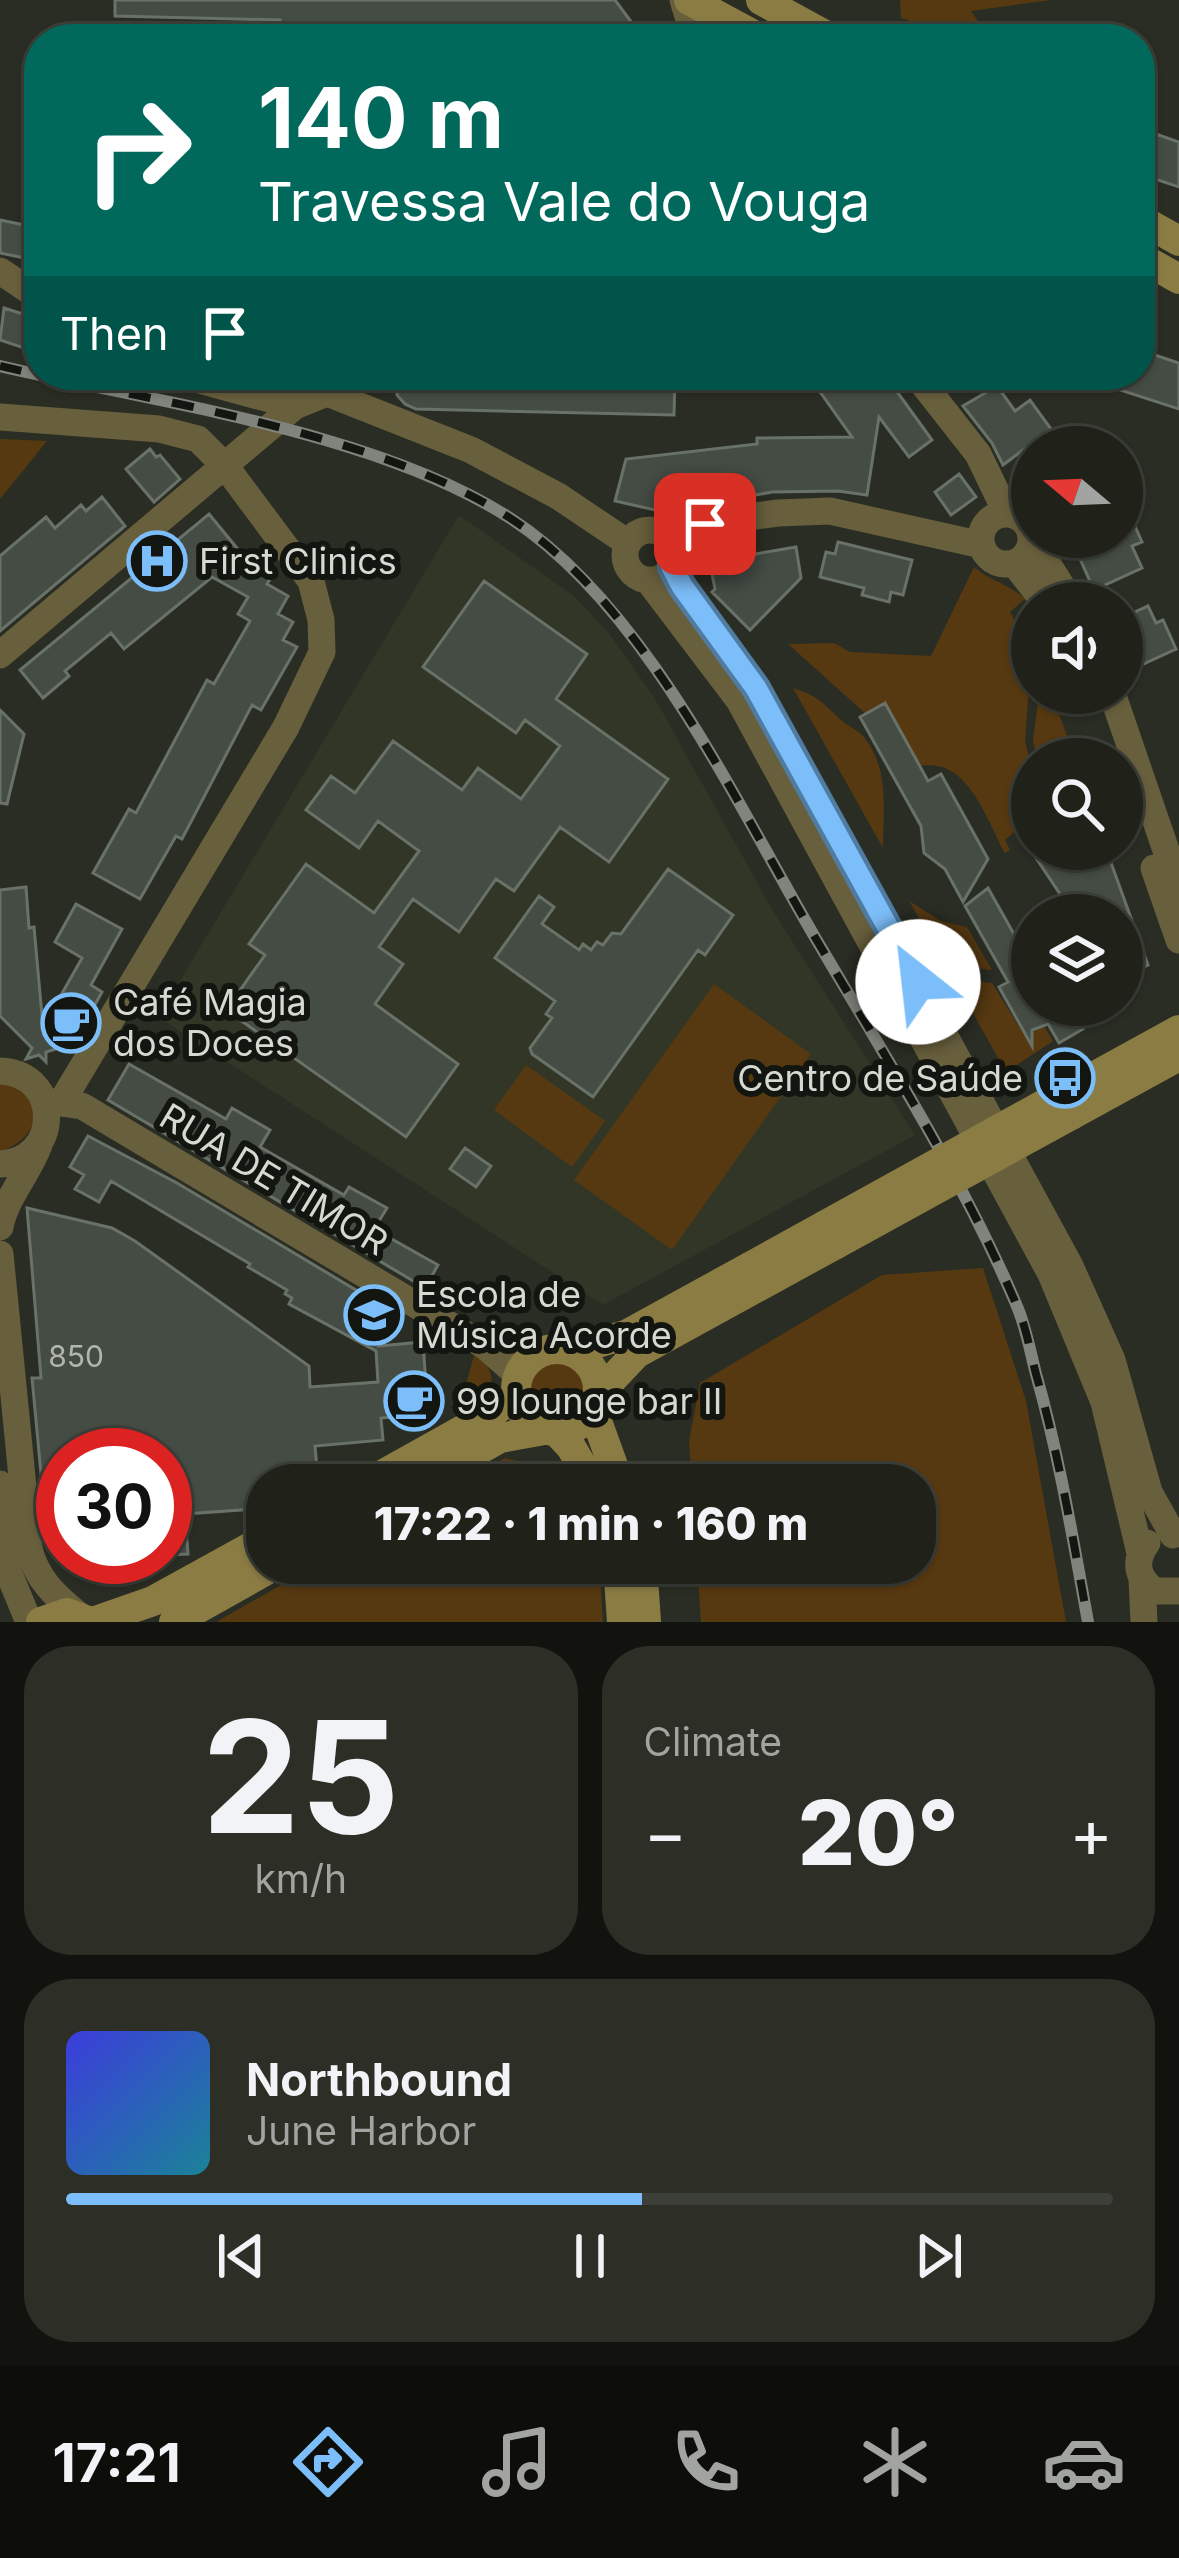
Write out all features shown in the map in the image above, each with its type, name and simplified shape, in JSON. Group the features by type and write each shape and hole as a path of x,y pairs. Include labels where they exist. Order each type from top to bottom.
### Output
{"street":[{"path":"686,0 732,24"},
{"path":"761,0 805,24"},
{"path":"237,390 296,406"},
{"path":"0,655 270,427 327,390"},
{"path":"350,390 558,496 628,543"},
{"path":"928,390 978,454 1007,514"},
{"path":"0,417 159,429 198,439 226,466 310,581 321,620 322,652 275,745 53,1102 28,1175 9,1201 0,1227"},
{"path":"628,543 626,564 635,575 665,564 692,528 778,513 830,511 982,544 996,562 1014,563 1021,558"},
{"path":"982,544 987,523 1011,515"},
{"path":"628,543 648,530 663,533 665,564 1051,1274 1104,1402 1141,1566 1144,1622"},
{"path":"1014,563 1029,582"},
{"path":"665,564 756,688 1070,1266 1112,1360 1150,1492 1176,1535 1151,1539 1141,1566 1155,1591 1178,1592 1172,1609 1174,1622"},
{"path":"1119,714 1179,888"},
{"path":"1143,835 1179,940"},
{"path":"402,1464 476,1423 517,1385 534,1355 546,1350 572,1351 628,1334 830,1235 1065,1106 1179,1030"},
{"path":"0,1048 13,1073 53,1102"},
{"path":"1065,1106 1179,1056"},
{"name":"RUA DE TIMOR","path":"53,1102 82,1106 485,1346 517,1385"},
{"path":"0,1164 20,1160 40,1145"},
{"path":"454,1464 500,1438 578,1426 637,1353 830,1235"},
{"path":"0,1253 29,1548 38,1574 57,1598 88,1620"},
{"path":"572,1351 592,1368 596,1402 614,1464"},
{"path":"517,1385 524,1417 572,1447 581,1464"},
{"path":"0,1484 8,1569 29,1622"},
{"path":"41,1622 54,1615 88,1620 153,1600 246,1549"},
{"path":"174,1622 246,1582"},
{"path":"619,1584 622,1622"},
{"path":"643,1584 646,1622"}],"shaded area":[{"path":"900,0 1051,0 971,11 980,24 922,24 901,18"},
{"path":"0,439 47,441 0,499"},
{"path":"459,515 574,596 608,632 654,697 773,911 915,1135 603,1305 158,1017"},
{"path":"974,567 1011,589 1011,714 1027,714 1025,738 1011,738 1011,835 1005,840 1010,850 1005,853 973,793 951,771 920,766 885,704 866,714 788,644 834,643 850,652 931,656"},
{"path":"793,688 819,700 872,748 883,790 883,848"},
{"path":"1036,714 1059,714 1068,738 1033,738"},
{"path":"909,901 941,921 967,927 992,970 948,958 932,941"},
{"path":"956,983 992,983 1011,1014 1011,1026 1019,1026 1025,1036 1044,1026 1053,1041 1006,1072"},
{"path":"714,984 811,1054 672,1250 574,1180"},
{"path":"526,1065 605,1121 572,1167 494,1110"},
{"path":"0,1083 21,1089 35,1107 35,1116 27,1134 0,1151"},
{"path":"983,1268 1026,1401 1066,1622 701,1622 698,1584 936,1584 936,1464 691,1464 689,1441 700,1383 882,1275"},
{"path":"475,1352 488,1368 491,1383 471,1412 466,1384"},
{"path":"557,1358 580,1367 589,1390 580,1413 557,1422 534,1413 525,1390 534,1367"},
{"path":"505,1458 531,1464 494,1464"},
{"path":"283,1584 600,1584 603,1622 216,1622"}],"building":[{"path":"115,0 615,0 633,24 280,24 280,20 115,16"},
{"path":"1155,134 1179,142 1179,187 1155,179"},
{"path":"0,220 24,225 24,258 0,253"},
{"path":"4,308 24,314 24,348 0,340"},
{"path":"1155,355 1179,363 1179,409 1120,390 1155,390"},
{"path":"397,390 675,390 674,415 416,409 397,395"},
{"path":"819,390 896,390 932,440 909,457 879,417 867,495 772,492 664,512 615,501 626,459 757,444 757,438 852,437"},
{"path":"990,390 1000,390 1015,411 1030,400 1049,426 1011,426 1011,459 1003,465 963,406"},
{"path":"150,449 180,479 154,502 126,469"},
{"path":"959,474 976,497 951,515 935,492"},
{"path":"102,497 125,526 0,631 0,556 46,517 55,528 81,505 86,511"},
{"path":"209,514 250,564 272,576 267,584 288,596 278,614 293,622 283,640 297,647 261,710 252,705 182,839 176,836 140,899 93,873 129,809 136,813 207,680 214,684 250,621 238,614 248,597 212,577 124,649 111,633 65,671 69,676 43,698 20,670"},
{"path":"838,542 912,560 903,595 891,592 889,602 862,595 864,588 820,577 826,552 835,554"},
{"path":"796,547 801,578 750,630 712,592 712,574 726,559"},
{"path":"1080,558 1137,558 1142,568 1111,582 1090,582"},
{"path":"484,581 587,654 556,699 668,779 609,862 560,827 514,891 496,879 459,932 413,899 379,947 403,964 375,1004 458,1064 406,1137 226,1010 265,955 249,944 306,864 374,913 419,851 378,821 359,848 306,810 331,776 355,793 393,741 462,790 478,768 521,799 560,746 525,720 516,733 423,667"},
{"path":"1148,606 1156,623 1163,620 1176,649 1143,664 1143,608"},
{"path":"885,703 928,781 941,774 988,859 963,902 945,869 924,853 921,826 860,717"},
{"path":"0,710 24,734 7,804 0,803"},
{"path":"668,869 733,915 705,955 698,950 593,1097 532,1054 530,1048 552,1018 546,1014 555,1001 495,958 539,896 554,907 542,924 579,950 583,944 591,950 597,942 603,945 612,933 621,934"},
{"path":"1044,870 1114,870 1122,894 1060,894"},
{"path":"26,887 43,1027 82,958 55,942 76,904 122,929 91,985 102,992 70,1049 46,1052 46,1062 39,1055 26,1059 32,1048 0,1016 0,890"},
{"path":"988,888 1011,929 1011,1008 999,987 1008,982 965,906"},
{"path":"1021,1026 1043,1026 1032,1030 1032,1046"},
{"path":"1049,1026 1081,1026 1083,1029 1059,1043"},
{"path":"129,1064 226,1119 232,1108 270,1130 260,1147 344,1195 349,1187 387,1208 374,1229 438,1265 425,1288 108,1100"},
{"path":"88,1136 177,1183 396,1314 379,1346 423,1342 428,1414 381,1418 383,1440 315,1446 317,1464 246,1464 246,1510 192,1514 192,1428 37,1428 32,1378 41,1378 27,1208 112,1228 135,1241 309,1366 310,1387 378,1382 376,1351 289,1304 292,1298 285,1294 287,1290 248,1267 250,1264 111,1181 99,1202 75,1189 84,1175 70,1167"},
{"path":"465,1148 491,1166 476,1187 450,1169"}],"railway":[{"path":"0,366 24,371"},
{"path":"114,390 331,441 456,488 510,518 558,555 645,653 719,769 922,1118 995,1257 1028,1339 1059,1466 1088,1622"}],"place":[{"name":"First Clinics","path":"157,561"},
{"name":"Café Magia dos Doces","path":"71,1023"},
{"name":"Centro de Saúde","path":"1065,1078"},
{"name":"Escola de Música Acorde","path":"374,1315"},
{"name":"99 lounge bar II","path":"414,1401"}],"route":[{"path":"705,524 692,528 674,546 672,567 697,611 756,688 918,982"}]}
